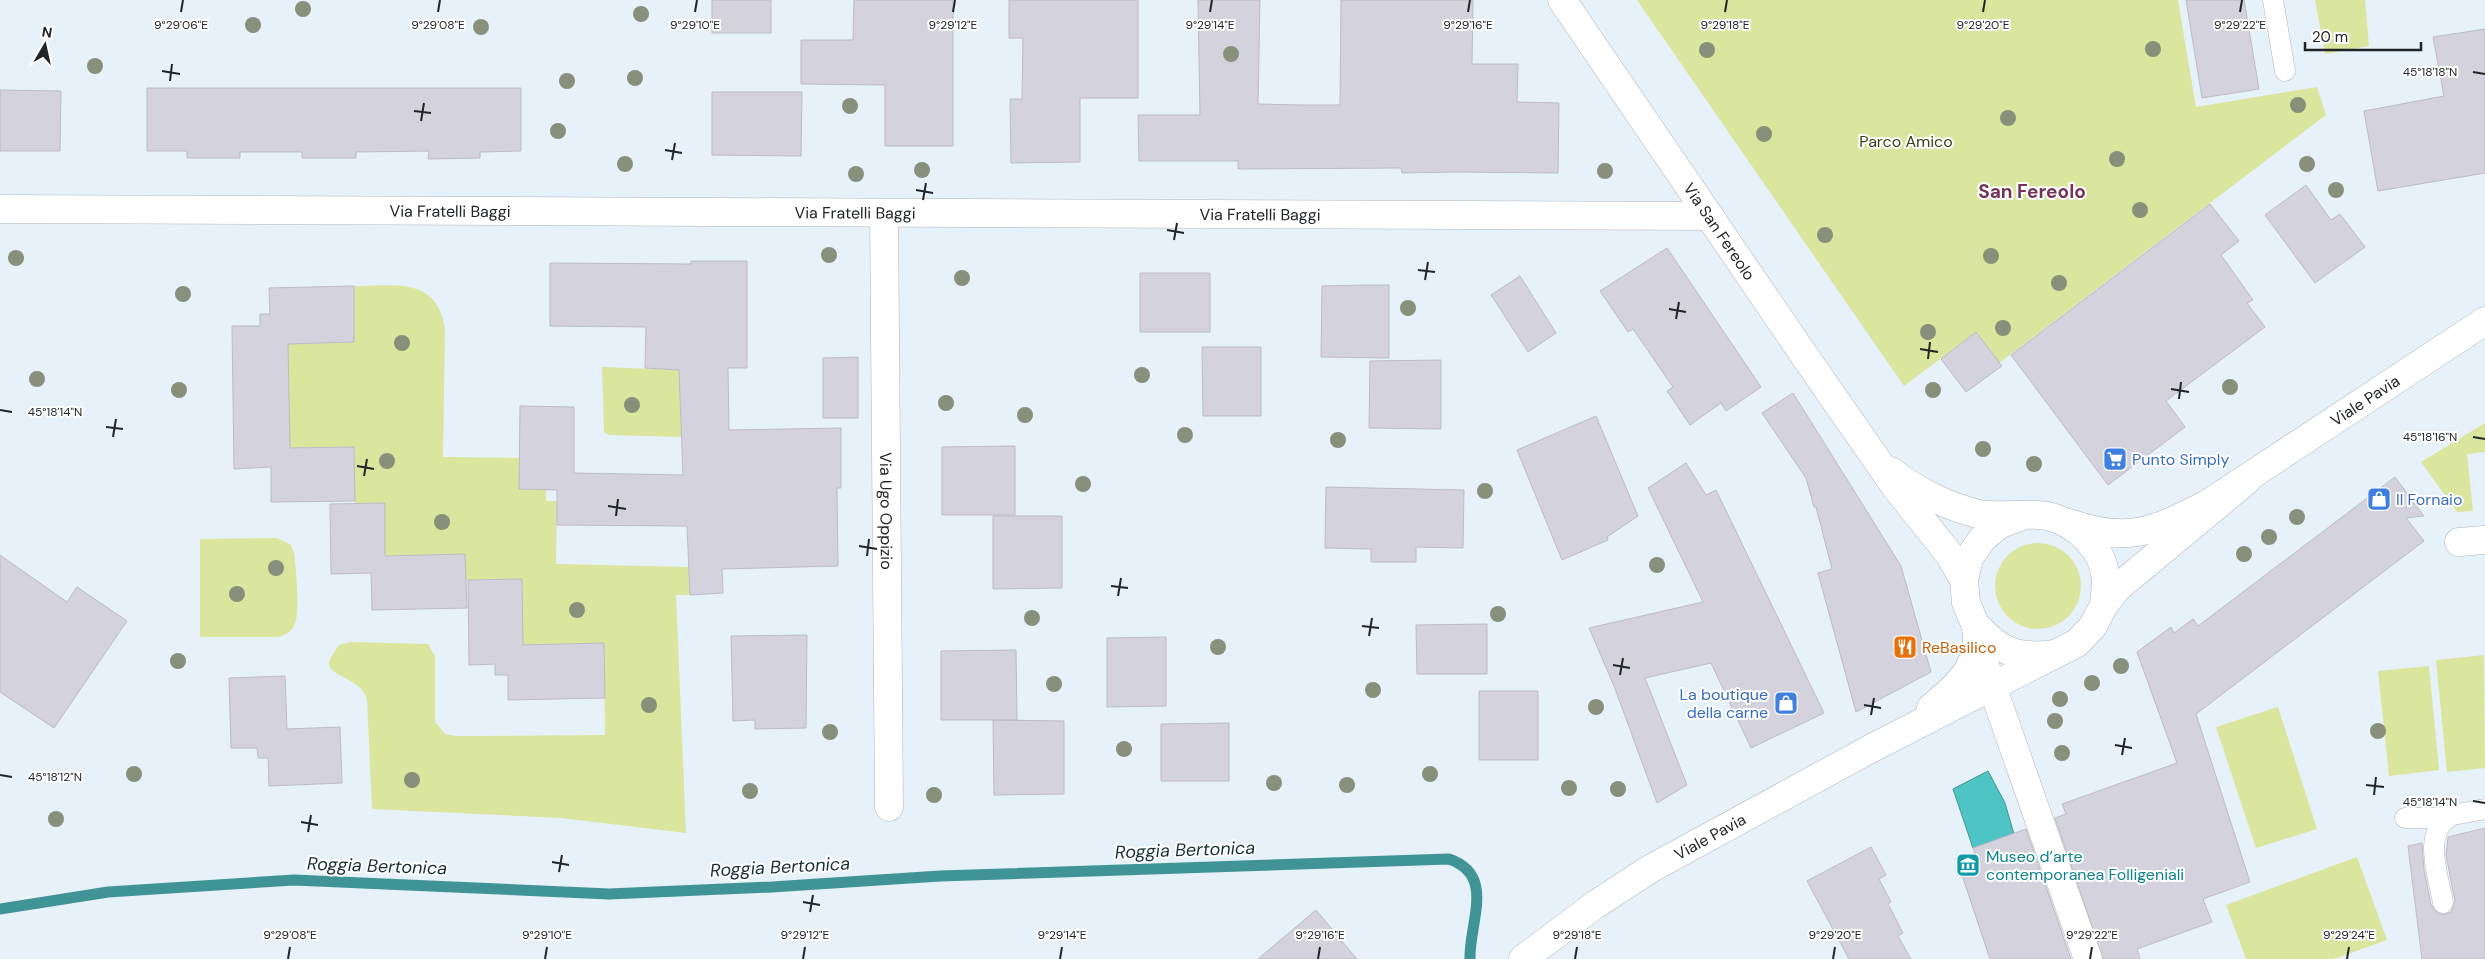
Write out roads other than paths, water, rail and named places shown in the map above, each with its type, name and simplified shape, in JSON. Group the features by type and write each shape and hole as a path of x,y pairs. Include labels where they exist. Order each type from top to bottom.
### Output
{"street":[{"name":"Via San Fereolo","path":"1562,0 1916,515 1949,554 1964,580"},
{"name":"Via Fratelli Baggi","path":"0,209 1710,216"},
{"name":"Via Ugo Oppizio","path":"884,213 889,807"},
{"name":"Viale Pavia","path":"2069,523 2094,532 2116,535 2137,534 2206,505 2485,322"},
{"name":"Via San Fereolo","path":"1880,463 1917,488 1950,505 1985,515 2046,516 2069,523 2088,538 2100,559 2106,581 2104,605"},
{"name":"Viale Pavia","path":"1523,959 1588,910 1650,869 1908,730 1994,688 2077,644 2093,626 2104,605 2116,589 2246,480"},
{"name":"Via San Fereolo","path":"2022,516 2000,524 1982,538 1970,558 1964,580 1966,603 2088,959"},
{"name":"Viale Pavia","path":"1976,630 2010,653 2032,657 2055,654"},
{"name":"Viale Pavia","path":"1908,730 1962,680 1977,651 1976,630"}],"lane":[{"path":"2273,0 2285,71"},
{"path":"2404,818 2451,816 2485,809"},
{"path":"2443,903 2434,845 2438,827 2451,816"}],"water":[{"path":"1988,771 2005,803 2014,834 1973,848 1953,789"}],"waterway":[{"name":"Roggia Bertonica","path":"0,909 108,892 294,880 609,894 772,887 940,876 1449,859 1463,866 1472,876 1476,888 1477,901 1470,959"}],"place":[{"name":"Punto Simply","path":"2115,459"},
{"name":"Il Fornaio","path":"2379,499"},
{"name":"ReBasilico","path":"1905,647"},
{"name":"La boutique della carne","path":"1786,703"},
{"name":"Museo d’arte contemporanea Folligeniali","path":"1968,865"}],"district":[{"name":"San Fereolo","path":"2032,191"}],"park label":[{"name":"Parco Amico","path":"1906,141"}]}
